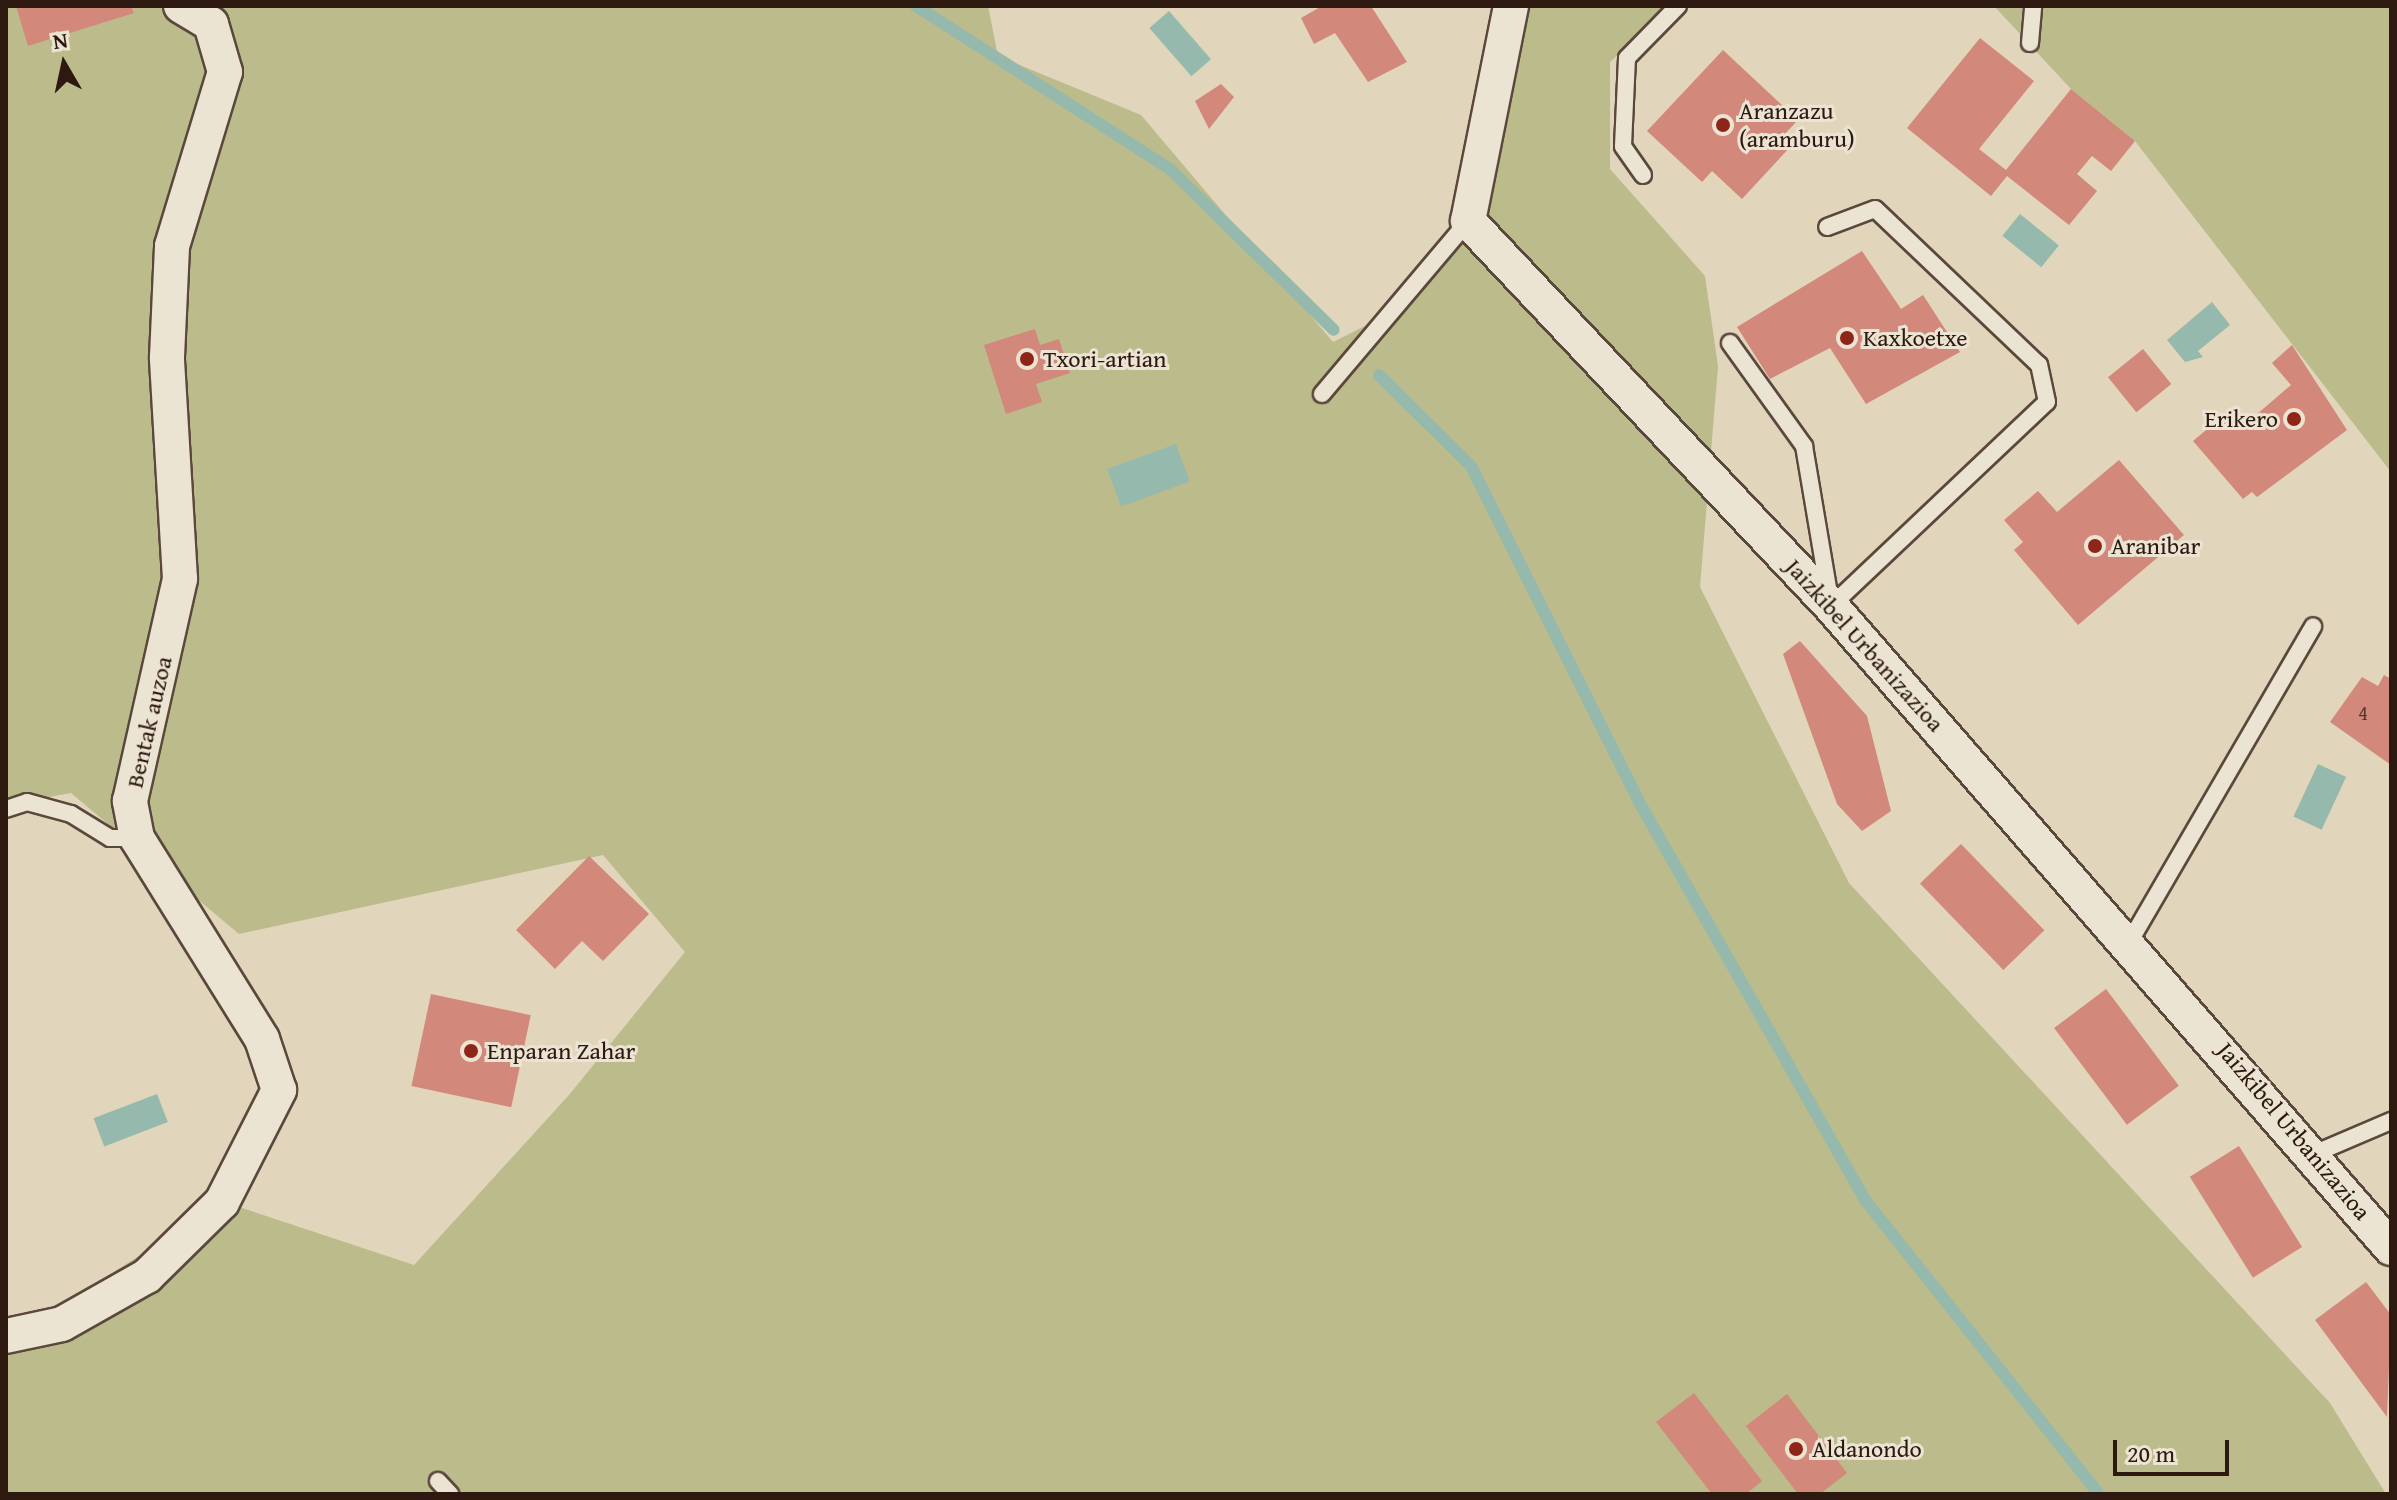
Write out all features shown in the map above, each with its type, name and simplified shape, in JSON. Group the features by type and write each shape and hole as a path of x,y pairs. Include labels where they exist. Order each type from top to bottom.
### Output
{"street":[{"name":"Bentak auzoa","path":"6,1336 62,1324 147,1276 222,1202 279,1090 262,1039 137,838 130,801 180,579 167,357 172,246 225,72 211,24 181,6"},
{"path":"1468,221 1511,6"},
{"name":"Jaizkibel Urbanizazioa","path":"1468,221 1831,606 2316,1153 2391,1248"}],"lane":[{"path":"1643,175 1623,146 1627,58 1678,6"},
{"path":"2030,43 2033,6"},
{"path":"1827,227 1875,209 2039,365 2047,402 1831,606"},
{"path":"1322,394 1468,221"},
{"path":"1730,343 1804,446 1831,606"},
{"path":"2130,941 2313,626"},
{"path":"6,809 27,802 71,814 110,838 137,838"},
{"path":"2316,1153 2391,1121"}],"green space":[{"path":"6,6 988,6 998,56 1141,115 1333,342 1389,314 1468,221 1511,6 1673,6 1610,62 1610,169 1705,276 1718,366 1700,587 1849,883 2330,1403 2386,1494 6,1494 6,1321 38,1320 224,1202 414,1265 569,1095 685,952 603,855 239,934 71,793 6,805"},
{"path":"1994,6 2391,6 2391,472 2135,141 2071,89"}],"water":[{"path":"1169,11 1211,59 1191,76 1149,28"},
{"path":"2020,214 2059,245 2041,267 2002,236"},
{"path":"2212,302 2230,325 2198,351 2203,357 2185,362 2167,340"},
{"path":"1176,444 1190,482 1121,507 1107,469"},
{"path":"2318,764 2346,777 2322,830 2293,817"},
{"path":"157,1094 168,1122 104,1146 94,1118"}],"building":[{"path":"16,6 131,6 134,13 28,46"},
{"path":"1322,6 1371,6 1407,62 1368,82 1335,33 1314,44 1301,18"},
{"path":"1980,38 2034,81 1979,149 2006,170 2071,89 2135,141 2111,171 2092,156 2077,174 2097,191 2069,225 2007,176 1991,196 1907,128"},
{"name":"Aranzazu (aramburu)","path":"1723,50 1798,120 1782,137 1791,146 1742,199 1712,171 1702,182 1647,131"},
{"path":"1221,84 1234,97 1209,129 1195,101"},
{"name":"Kaxkoetxe","path":"1862,251 1901,309 1923,295 1960,352 1866,404 1830,348 1770,379 1737,327"},
{"name":"Txori-artian","path":"1035,329 1040,345 1059,339 1070,373 1036,384 1042,402 1006,414 984,345"},
{"name":"Erikero","path":"2292,345 2347,430 2257,497 2252,492 2243,499 2193,441 2229,411 2242,427 2291,385 2272,363"},
{"path":"2143,349 2171,384 2136,412 2108,377"},
{"name":"Aranibar","path":"2119,460 2184,535 2078,625 2014,550 2023,542 2004,520 2038,491 2057,512"},
{"path":"1800,641 1867,716 1891,811 1862,831 1837,804 1783,654"},
{"path":"2384,675 2391,679 2391,765 2330,722 2362,677 2378,686"},
{"path":"1961,844 2044,930 2003,970 1920,884"},
{"path":"589,856 649,914 603,961 582,941 555,969 516,930"},
{"path":"2106,989 2179,1086 2127,1125 2054,1028"},
{"name":"Enparan Zahar","path":"431,994 531,1015 511,1107 411,1086"},
{"path":"2239,1146 2302,1247 2253,1278 2190,1177"},
{"path":"2366,1282 2391,1315 2387,1417 2315,1320"},
{"path":"1694,1393 1762,1481 1746,1494 1712,1494 1656,1422"},
{"name":"Aldanondo","path":"1787,1394 1847,1473 1820,1494 1798,1494 1746,1426"}],"waterway":[{"path":"916,6 1171,170 1334,330"},
{"path":"1379,375 1471,466 1642,807 1865,1200 2099,1494"}],"place":[{"name":"Aranzazu (aramburu)","path":"1723,125"},
{"name":"Kaxkoetxe","path":"1847,338"},
{"name":"Txori-artian","path":"1027,359"},
{"name":"Erikero","path":"2294,419"},
{"name":"Aranibar","path":"2095,546"},
{"name":"Enparan Zahar","path":"471,1051"},
{"name":"Aldanondo","path":"1796,1449"}]}
